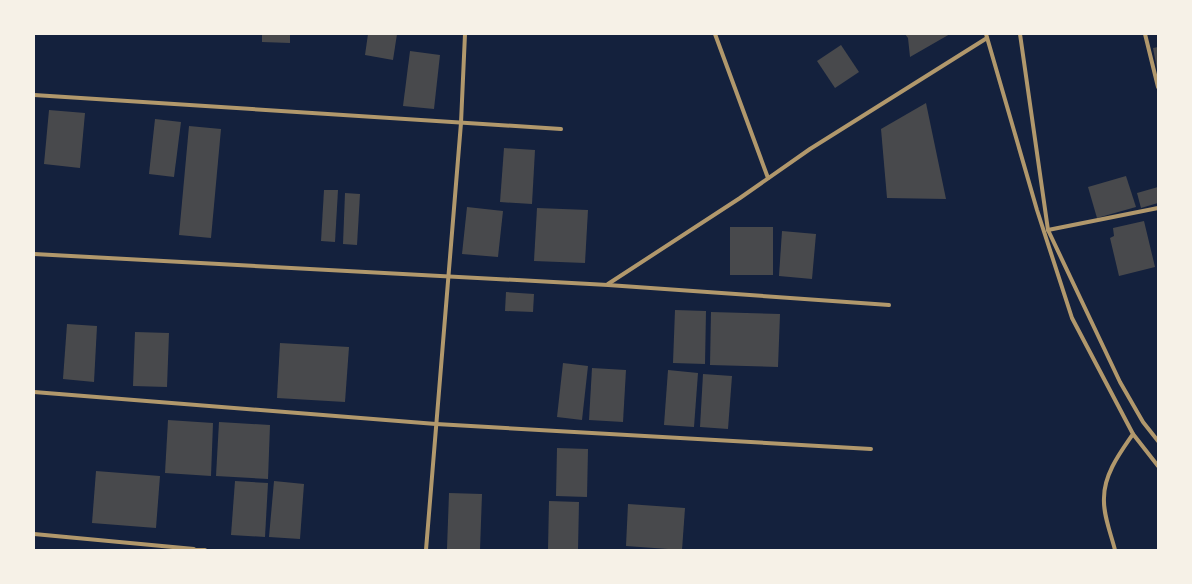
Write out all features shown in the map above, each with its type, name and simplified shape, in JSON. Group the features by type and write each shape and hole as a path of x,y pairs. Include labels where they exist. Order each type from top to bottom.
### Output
{"street":[{"path":"426,550 461,124 465,34"},
{"path":"715,34 768,178"},
{"path":"1020,34 1048,230 1120,382 1143,422 1158,441"},
{"path":"1145,34 1158,87"},
{"path":"608,285 734,202 810,149 986,36 1037,210 1072,318 1133,434 1158,466"},
{"path":"34,95 461,124 561,129"},
{"path":"1048,230 1158,208"},
{"path":"34,254 608,285 889,305"},
{"path":"34,392 436,424 871,449"},
{"path":"1115,550 1105,512 1104,498 1106,484 1115,460 1133,434"},
{"path":"34,534 205,550"}],"building":[{"path":"262,34 290,34 290,43 262,42"},
{"path":"368,34 397,34 393,60 365,55"},
{"path":"905,34 950,34 910,57 908,38"},
{"path":"841,45 859,72 835,88 817,61"},
{"path":"1158,47 1158,69 1157,69 1153,48"},
{"path":"410,51 440,55 434,109 403,106"},
{"path":"926,103 946,199 887,198 881,129"},
{"path":"49,110 85,113 80,168 44,164"},
{"path":"155,119 181,122 174,177 149,174"},
{"path":"189,126 221,129 211,238 179,235"},
{"path":"504,148 535,150 532,204 500,202"},
{"path":"1126,176 1136,207 1097,218 1088,187"},
{"path":"1158,187 1158,203 1141,208 1137,193"},
{"path":"324,190 338,190 335,242 321,241"},
{"path":"345,193 360,194 357,245 343,244"},
{"path":"467,207 503,211 498,257 462,254"},
{"path":"537,208 588,210 585,263 534,261"},
{"path":"1144,221 1155,267 1119,276 1110,238 1114,236 1113,228"},
{"path":"730,227 773,227 773,275 730,275"},
{"path":"782,231 816,234 812,279 779,276"},
{"path":"506,292 534,294 533,312 505,311"},
{"path":"675,310 706,311 705,364 673,363"},
{"path":"711,312 780,314 778,367 710,365"},
{"path":"67,324 97,326 94,382 63,379"},
{"path":"135,332 169,333 167,387 133,386"},
{"path":"280,343 349,347 345,402 277,398"},
{"path":"563,363 588,366 582,420 557,417"},
{"path":"592,368 626,370 623,422 589,420"},
{"path":"668,370 698,373 694,427 664,425"},
{"path":"703,374 732,376 728,429 700,427"},
{"path":"168,420 213,423 211,476 165,473"},
{"path":"219,422 270,425 268,479 216,476"},
{"path":"557,448 588,449 587,497 556,496"},
{"path":"96,471 160,476 156,528 92,523"},
{"path":"235,481 268,483 265,537 231,535"},
{"path":"274,481 304,484 300,539 269,537"},
{"path":"449,493 482,494 480,550 447,549"},
{"path":"549,501 579,502 578,550 548,550"},
{"path":"628,504 685,508 682,550 626,546"}]}
